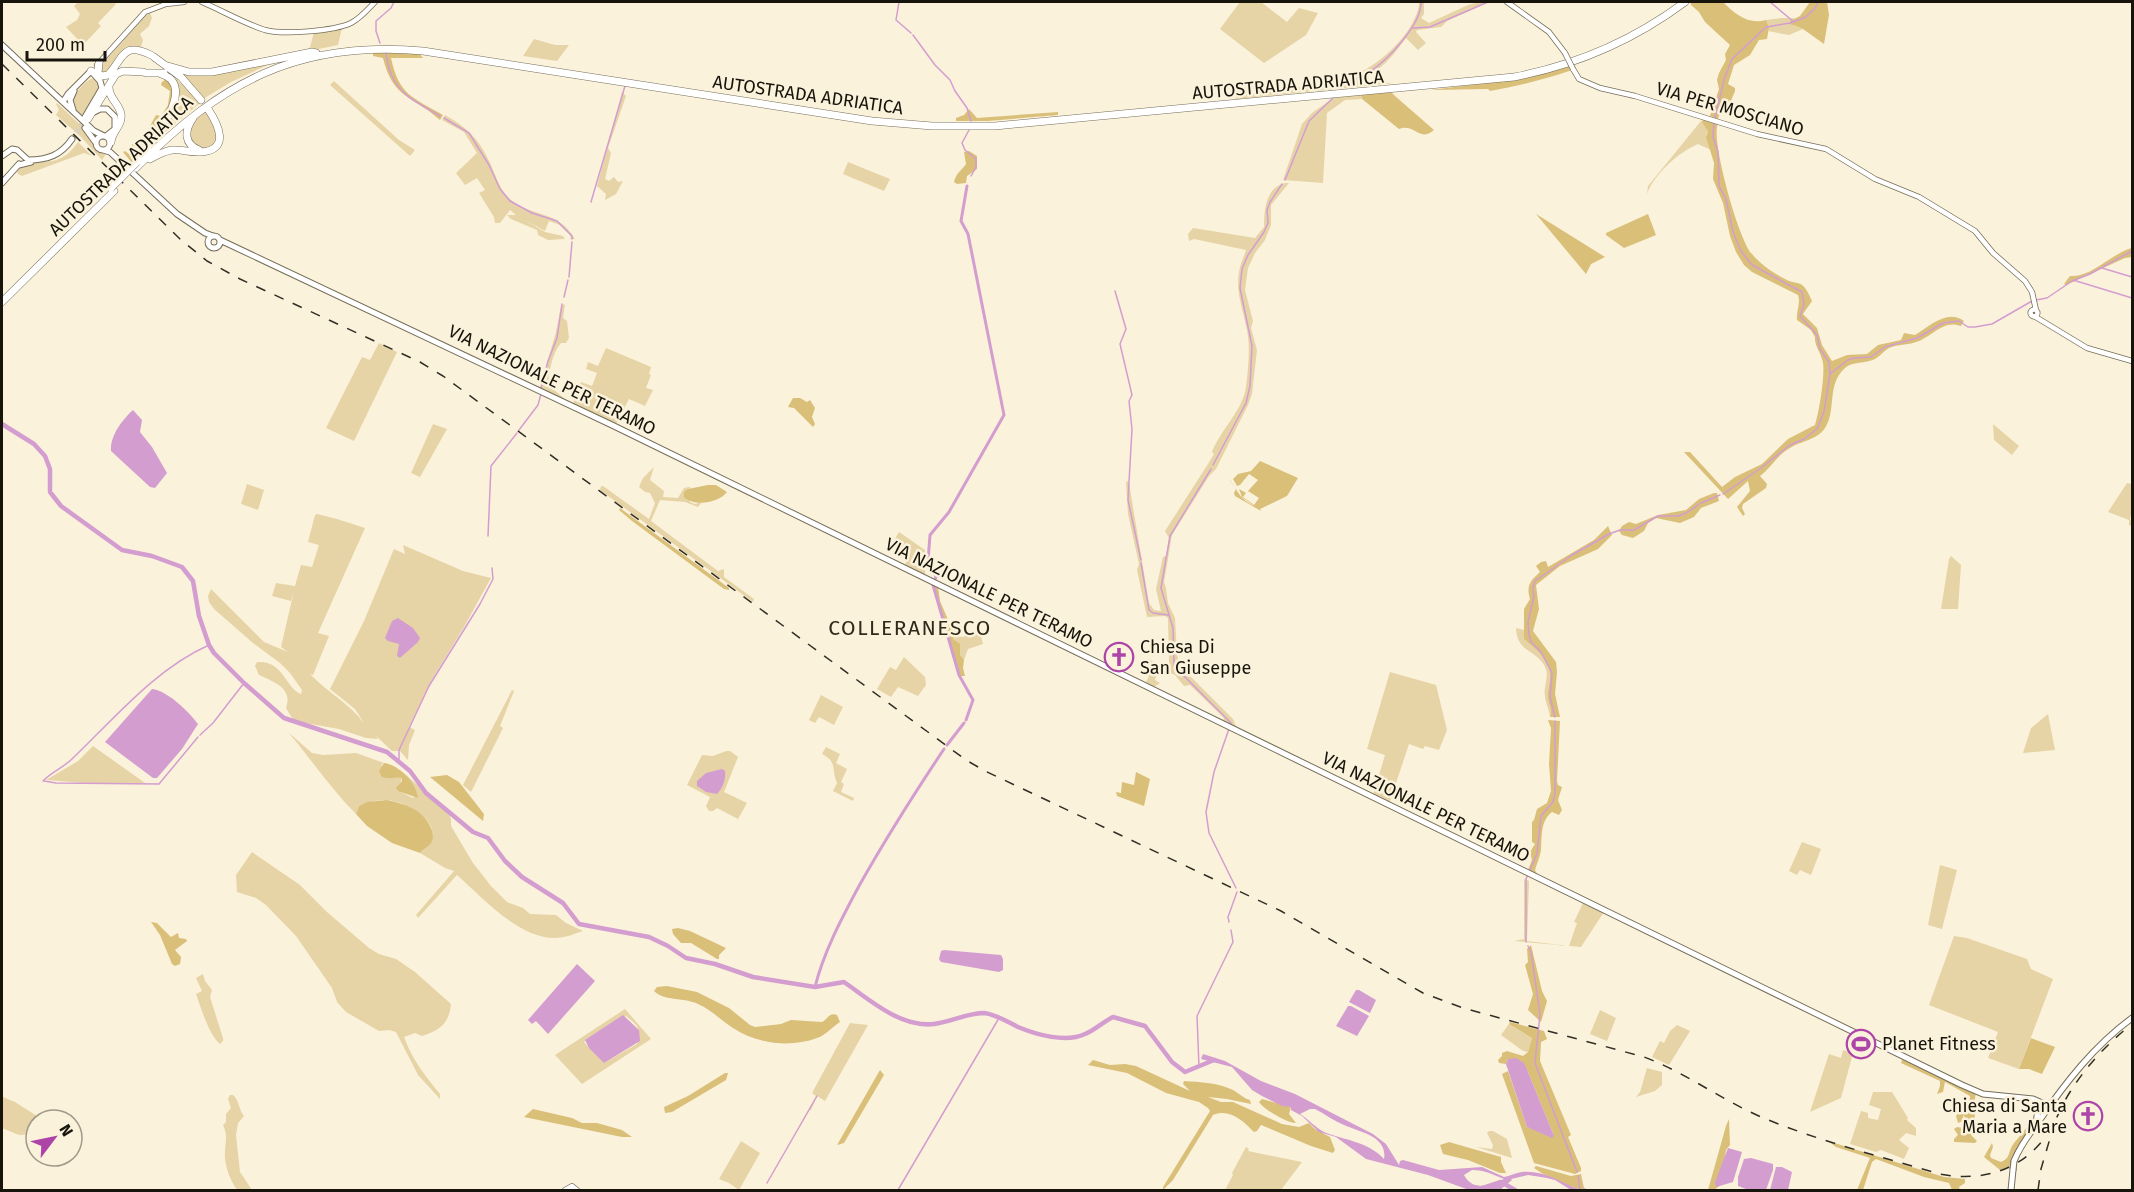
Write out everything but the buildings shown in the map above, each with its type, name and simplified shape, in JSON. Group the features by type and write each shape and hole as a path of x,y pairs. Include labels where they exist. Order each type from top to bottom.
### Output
{"highway":[{"name":"AUTOSTRADA ADRIATICA","path":"2,302 125,174 138,166 181,120 222,90 262,70 316,53 367,46 419,47 861,116 924,122 994,123 1518,73 1559,62 1603,46 1637,29 1679,2"},
{"name":"AUTOSTRADA ADRIATICA","path":"2,297 112,189 199,110 244,82 291,63 333,53 386,49 436,53 872,121 949,127 1020,125 1514,77 1559,66 1606,48 1642,30 1685,2"},
{"path":"85,118 122,55 137,49 168,66 201,100"},
{"path":"168,66 189,72 212,72 316,53"},
{"path":"99,63 95,74 105,77 120,71 171,74 186,82"},
{"path":"138,166 172,108 173,84 170,78 161,74"},
{"path":"108,139 119,126 121,118 120,111 109,91 112,75"},
{"path":"138,166 170,150 205,151 216,146 220,137 218,124 208,109"},
{"path":"199,110 189,125 186,136 191,146 205,151"}],"main road":[{"path":"99,63 145,12 166,4 184,2"},
{"path":"202,2 255,26 279,33 340,27 352,22 373,3"},
{"name":"VIA PER MOSCIANO","path":"1507,2 1549,32 1565,53 1579,79 1600,88 1635,96 1757,135 1826,149 1875,179 1919,197 1970,228 1993,253 2025,281 2035,303 2036,314 2087,348 2133,361"},
{"path":"2,45 63,102 85,118"},
{"path":"19,61 34,79 90,132 99,149 138,166"},
{"path":"63,102 83,80 95,74 102,88 85,118"},
{"path":"85,118 112,75"},
{"path":"47,86 59,95 68,94"},
{"path":"75,89 70,104 85,118 94,132 108,139 113,150 138,166 174,211 219,243 212,247 211,238"},
{"path":"63,102 72,115"},
{"path":"85,118 100,109 111,111 115,117 116,125 108,139 109,147 103,150"},
{"path":"2,156 12,149 28,160 41,160 66,149 73,138 66,152 56,158 46,161 25,162 19,165"},
{"path":"96,144 98,138 108,139"},
{"path":"2,183 19,165 22,159 21,154"},
{"name":"VIA NAZIONALE PER TERAMO","path":"219,243 230,245 572,405 1962,1085 1983,1094 2034,1100 2049,1100 2061,1091"},
{"path":"2011,1191 2014,1161 2035,1125 2092,1052 2133,1018"},
{"path":"2034,1100 2038,1112 2035,1125"},
{"name":"VIA NAZIONALE PER TERAMO","path":"2034,1100 2048,1108"},
{"path":"565,1191 572,1186 576,1191"}],"shaded area":[{"path":"78,2 113,2 116,4 98,23 101,26 83,45 66,27 77,20 80,14 74,6"},
{"path":"1240,2 1261,2 1287,22 1299,8 1318,13 1306,35 1264,63 1220,29"},
{"path":"1419,2 1424,2 1424,14 1421,18 1429,23 1468,5 1489,2 1447,21 1441,27 1417,30 1416,32 1426,43 1418,50 1406,38 1386,62 1361,79 1362,81 1392,83 1236,99 1235,95 1330,85 1363,71 1391,50 1403,37 1415,18"},
{"path":"1691,2 1723,2 1748,20 1766,20 1769,27 1767,39 1759,40 1750,55 1734,65 1728,84 1735,88 1735,91 1728,108 1722,107 1718,119 1710,116 1719,89 1717,80 1730,45 1705,22"},
{"path":"1810,2 1827,2 1829,15 1824,44 1803,29 1790,24 1790,21 1800,16"},
{"path":"150,13 152,18 149,26 140,34 143,40 141,47 127,48 111,70 104,74 101,72 100,67"},
{"path":"1795,18 1790,21 1794,26 1803,29 1789,35 1768,31 1766,20"},
{"path":"342,28 338,45 309,51 314,32"},
{"path":"534,39 555,45 569,45 557,61 523,56"},
{"path":"373,52 420,54 423,58 391,58 394,70 408,94 443,115 440,120 398,89 387,71 383,58 373,56"},
{"path":"272,63 231,82 203,99 177,70 188,73"},
{"path":"1570,66 1571,70 1559,74 1530,83 1490,91 1488,89 1430,90 1519,79"},
{"path":"173,76 201,102 162,135 168,123"},
{"path":"94,78 100,87 82,117 72,105 73,98 85,83"},
{"path":"166,79 174,88 169,112 132,163 123,152 132,154 132,144 144,137 156,115 161,116 168,105 170,91 161,85"},
{"path":"334,81 399,140 415,150 410,156 330,85"},
{"path":"622,92 626,96 608,148 611,153 605,179 609,181 614,177 618,182 623,181 616,194 605,200 606,194 597,186"},
{"path":"1391,92 1434,130 1421,134 1409,128 1399,129 1362,99 1362,94"},
{"path":"1362,94 1362,99 1345,100 1327,113 1323,183 1283,180 1302,124 1312,113 1333,98"},
{"path":"57,103 91,135 97,152 106,154 102,160 56,115 59,110"},
{"path":"969,109 977,118 1058,112 1058,115 988,121 956,121 956,118 964,115"},
{"path":"206,110 218,129 215,145 205,150 194,146 188,134 193,120"},
{"path":"445,115 467,130 478,142 509,198 526,209 552,218 568,229 575,239 569,239 570,235 560,225 549,221 545,231 523,219 545,232 563,236 565,239 548,240 538,235 537,230 511,219 507,215 516,215 510,210 500,223 495,223 494,217 479,193 485,190 477,178 465,185 456,173 477,153 464,132 442,120"},
{"path":"1705,119 1708,131 1706,135 1711,150 1698,144 1683,152 1655,179 1647,194 1648,186"},
{"path":"1705,119 1718,124 1718,148 1722,168 1733,211 1746,245 1752,254 1769,269 1805,288 1812,301 1803,314 1817,328 1822,345 1832,361 1847,355 1867,354 1878,345 1901,340 1904,333 1915,335 1945,318 1958,318 1964,321 1961,326 1955,324 1943,327 1922,340 1892,347 1875,359 1852,364 1845,368 1839,375 1833,390 1831,413 1825,428 1813,438 1786,451 1760,476 1767,484 1766,488 1743,504 1745,514 1743,516 1737,507 1750,491 1748,481 1728,499 1684,452 1690,452 1722,487 1735,477 1762,464 1788,439 1815,425 1821,394 1823,363 1811,330 1797,320 1798,295 1752,272 1744,265 1736,252 1723,203 1713,179 1714,163 1706,137 1708,131 1702,122"},
{"path":"78,142 92,156 84,153 22,176 18,174 17,171 31,163 62,158"},
{"path":"969,151 977,156 977,169 967,176 966,183 957,184 954,182 956,176 966,164 964,152"},
{"path":"848,162 890,179 884,191 843,174"},
{"path":"1289,183 1271,205 1271,225 1265,240 1255,253 1248,268 1245,290 1257,350 1252,394 1216,469 1209,476 1172,535 1164,582 1168,603 1175,618 1180,666 1233,719 1237,729 1222,722 1224,718 1190,685 1184,686 1175,675 1159,668 1155,680 1160,683 1154,687 1146,682 1149,676 1144,672 1148,659 1171,670 1168,618 1165,616 1147,617 1128,514 1126,482 1129,483 1149,603 1154,610 1161,611 1156,589 1169,538 1165,531 1214,454 1212,452 1216,444 1241,404 1248,368 1248,336 1239,296 1238,280 1246,250 1194,239 1189,241 1188,234 1193,228 1255,238 1264,227 1265,207 1270,195 1278,186"},
{"path":"1536,214 1605,257 1591,264 1586,274"},
{"path":"1648,214 1656,235 1624,248 1606,235 1606,233"},
{"path":"2132,248 2132,257 2064,284 2070,276 2086,273"},
{"path":"565,304 563,318 567,321 569,338 566,343 561,343 555,352 548,385 570,403 540,388 561,306"},
{"path":"379,343 397,352 354,441 326,428 362,357 370,360"},
{"path":"606,348 651,367 649,374 651,375 646,388 653,390 645,406 629,399 616,424 573,404 581,382 592,386 597,373 586,369 588,362 598,366"},
{"path":"793,398 800,398 807,402 810,400 815,408 812,417 815,424 813,427 794,408 788,407"},
{"path":"133,410 142,420 140,432 167,473 155,488 150,487 111,451 112,440"},
{"path":"433,424 447,429 420,477 411,473"},
{"path":"1993,424 2019,446 2012,455 1994,440"},
{"path":"1260,461 1298,478 1287,496 1260,509 1261,511 1235,496 1236,489 1242,497 1239,489 1246,493 1243,497 1254,505 1259,498 1248,491 1258,480 1249,474 1237,486 1233,479 1238,474 1251,471"},
{"path":"654,467 650,480 664,491 663,497 678,498 684,488 689,487 691,488 688,489 690,502 695,504 702,502 698,507 685,502 660,500 651,521 718,571 724,569 724,577 754,599 753,602 600,490 603,486 649,519 655,503 650,493 639,487 643,478"},
{"path":"2127,483 2132,484 2130,518 2132,526 2129,525 2129,520 2108,512"},
{"path":"247,484 264,490 258,510 241,504"},
{"path":"716,485 727,492 718,499 700,503 684,497 684,492 688,489"},
{"path":"1717,493 1719,501 1701,508 1694,517 1680,523 1656,518 1648,523 1644,531 1633,538 1622,535 1619,531 1629,522 1636,524 1658,515 1686,510 1699,499"},
{"path":"620,508 729,590 724,589 632,521 619,510"},
{"path":"317,514 365,528 318,633 329,636 313,675 310,674 352,709 364,723 355,709 330,689 364,621 394,549 405,554 403,545 463,571 491,578 433,678 409,727 415,730 409,745 408,760 400,751 392,751 376,736 378,739 366,738 339,729 299,722 292,718 286,708 287,695 276,683 259,675 255,666 257,662 273,665 301,694 302,690 290,673 214,609 209,602 208,596 211,589 264,642 288,652 281,647 294,591 291,601 272,596 276,583 295,586 301,565 312,567 319,545 308,542"},
{"path":"1608,526 1612,535 1598,549 1560,566 1536,585 1539,609 1533,631 1556,662 1555,694 1560,717 1550,717 1549,668 1540,654 1524,639 1524,609 1530,599 1529,587 1531,581 1540,572 1536,566 1541,562 1546,561 1548,567 1594,540"},
{"path":"899,532 925,550 925,574 904,567 909,555 892,544"},
{"path":"1951,556 1961,565 1958,609 1941,609 1949,559"},
{"path":"934,585 938,587 940,601 955,636 953,639 960,644 965,676 959,673 933,589"},
{"path":"398,618 413,628 420,638 400,658 397,656 399,644 385,638 392,621"},
{"path":"1516,628 1524,630 1524,639 1540,654 1549,668 1550,717 1545,695 1546,668 1519,642"},
{"path":"972,633 980,633 983,644 968,649 964,660 960,655 960,646 953,639 955,636 963,637"},
{"path":"904,657 925,677 926,685 918,696 898,687 891,697 877,689 890,667 896,670"},
{"path":"1390,672 1436,685 1447,730 1439,750 1425,746 1423,749 1409,744 1389,804 1373,795 1385,755 1367,749"},
{"path":"152,689 165,693 198,724 182,749 157,778 153,778 105,742"},
{"path":"512,690 514,691 500,726 503,728 471,792 463,785"},
{"path":"821,695 843,707 834,725 819,717 815,723 809,720"},
{"path":"2048,714 2055,750 2023,753 2031,728"},
{"path":"1548,720 1560,721 1557,781 1562,787 1558,800 1562,810 1559,815 1552,812 1545,820 1541,853 1535,870 1537,874 1528,870 1532,860 1530,852 1535,844 1532,842 1532,822 1537,809 1547,803 1551,791 1549,764 1551,728"},
{"path":"288,732 312,753 323,755 356,753 384,763 381,765 402,778 401,792 413,798 417,793 405,774 449,813 451,826 473,863 507,902 523,908 530,914 556,915 583,931 555,938 528,931 502,915 457,875 418,918 416,915 454,871 420,853 431,841 430,824 410,807 387,800 359,806 356,814"},
{"path":"93,746 145,783 46,780 78,761"},
{"path":"826,747 840,754 836,763 847,769 841,782 844,784 841,792 854,798 853,801 833,791 837,783 832,763 822,754"},
{"path":"726,751 738,757 724,792 747,803 738,819 717,808 709,811 706,806 710,797 687,785 702,755 713,756"},
{"path":"384,763 396,767 407,776 415,787 418,798 398,791 396,788 402,778 382,777 379,771"},
{"path":"722,769 725,771 724,780 717,794 706,792 697,786 697,781 706,773"},
{"path":"1136,772 1150,779 1144,806 1117,796 1116,792 1121,793 1122,782 1134,785"},
{"path":"447,775 459,782 484,814 483,821 430,777"},
{"path":"387,800 413,808 428,822 433,839 420,853 392,843 367,826 356,814 359,806 367,802"},
{"path":"1802,842 1821,849 1811,875 1800,870 1797,875 1789,871"},
{"path":"252,852 300,885 369,948 396,959 415,972 451,1004 448,1017 439,1029 422,1036 415,1033 404,1037 419,1067 440,1094 440,1099 418,1075 396,1032 379,1031 346,1012 337,1002 332,988 296,936 266,905 256,898 237,892 236,875"},
{"path":"1940,865 1957,870 1942,929 1928,925"},
{"path":"1524,879 1529,881 1527,941 1566,946 1514,941 1524,939"},
{"path":"1583,903 1604,912 1581,947 1569,946 1577,923 1574,922"},
{"path":"151,922 157,923 171,937 178,933 179,938 186,939 187,941 175,950 181,957 180,964 175,966 172,964 160,935"},
{"path":"672,929 690,931 726,948 717,959 691,943 681,943 673,934"},
{"path":"1954,936 1967,938 2027,959 2031,969 2053,979 2019,1069 1988,1058 1998,1032 1929,1005"},
{"path":"1531,945 1542,991 1547,1001 1541,1022 1528,1010 1533,994 1525,965 1528,962 1527,949"},
{"path":"941,951 1001,955 1003,970 999,972 941,962 939,959"},
{"path":"577,964 595,981 548,1034 536,1021 532,1024 528,1020"},
{"path":"203,974 212,990 210,997 223,1038 220,1044 209,1028 196,994 202,991 196,978"},
{"path":"667,986 697,992 729,1008 755,1027 781,1024 791,1020 822,1022 832,1014 837,1015 840,1022 823,1035 807,1041 774,1043 763,1041 742,1033 698,1004 664,997 654,991 657,987"},
{"path":"1356,990 1376,1000 1370,1013 1349,1002"},
{"path":"1348,1006 1369,1016 1357,1036 1336,1026"},
{"path":"625,1009 651,1039 582,1084 555,1055","holes":["626,1016 639,1031 637,1044 604,1063 584,1042"]},
{"path":"1600,1010 1616,1018 1607,1041 1590,1034"},
{"path":"623,1015 639,1030 640,1041 604,1063 589,1048 585,1040"},
{"path":"1510,1022 1544,1031 1547,1039 1541,1042 1540,1061 1571,1135 1568,1137 1581,1168 1581,1171 1575,1174 1534,1163 1502,1074 1508,1071 1527,1127 1554,1136 1528,1072 1508,1059 1506,1064 1499,1063 1498,1060 1502,1053 1507,1051 1523,1056 1528,1052 1532,1038 1509,1024"},
{"path":"850,1023 868,1025 825,1101 817,1096 767,1183 816,1096 812,1093"},
{"path":"1509,1024 1532,1038 1528,1052 1523,1051 1501,1035"},
{"path":"1677,1025 1690,1031 1669,1065 1652,1057 1660,1041 1664,1043 1670,1031"},
{"path":"2031,1038 2055,1047 2042,1074 2029,1069 2019,1069"},
{"path":"1843,1050 1853,1053 1841,1098 1810,1112 1829,1054 1841,1058"},
{"path":"1203,1054 1225,1061 1261,1081 1295,1094 1373,1134 1386,1144 1399,1165 1403,1160 1439,1170 1482,1167 1504,1177 1530,1172 1552,1177 1580,1190 1571,1190 1555,1180 1528,1175 1511,1179 1500,1190 1469,1190 1428,1175 1366,1159 1336,1137 1319,1132 1302,1116 1291,1110 1291,1107 1282,1106 1252,1090 1232,1067 1201,1059","holes":["1315,1109 1377,1140 1382,1145 1384,1159 1364,1145 1321,1130 1300,1114","1472,1170 1485,1172 1504,1179 1482,1186 1472,1184 1464,1175"]},
{"path":"1903,1057 1976,1093 1975,1119 1971,1135 1977,1141 1975,1143 1954,1142 1958,1135 1954,1129 1963,1128 1966,1119 1963,1115 1963,1121 1958,1123 1956,1116 1960,1111 1969,1107 1970,1096 1945,1082 1943,1092 1937,1094 1940,1081 1901,1063"},
{"path":"1516,1058 1524,1063 1554,1136 1552,1138 1527,1127 1506,1064 1508,1059"},
{"path":"1093,1060 1110,1065 1136,1066 1190,1091 1183,1084 1184,1081 1209,1083 1228,1088 1250,1100 1251,1104 1208,1097 1221,1102 1233,1102 1282,1124 1299,1127 1309,1123 1330,1137 1335,1150 1333,1153 1311,1146 1261,1125 1254,1132 1231,1114 1219,1113 1213,1115 1173,1180 1163,1190 1210,1111 1199,1102 1166,1093 1127,1073 1088,1065"},
{"path":"1647,1068 1662,1072 1662,1085 1655,1091 1636,1097 1640,1092"},
{"path":"880,1070 884,1075 844,1143 837,1145"},
{"path":"728,1073 726,1080 672,1112 665,1113 664,1107 688,1096"},
{"path":"1873,1092 1892,1092 1908,1118 1907,1120 1916,1128 1916,1136 1906,1133 1899,1140 1909,1148 1904,1159 1881,1150 1876,1152 1850,1144 1861,1111 1868,1113 1868,1118 1878,1120 1881,1109 1869,1105"},
{"path":"230,1095 235,1097 244,1116 238,1123 236,1135 240,1172 252,1190 237,1190 226,1167 226,1134 223,1125 226,1122 226,1114 231,1108 228,1099"},
{"path":"3,1097 24,1108 24,1135 2,1128"},
{"path":"1262,1099 1291,1107 1289,1114 1296,1123 1282,1119 1265,1108 1259,1102"},
{"path":"533,1109 572,1118 582,1123 597,1123 622,1130 632,1137 622,1137 524,1117"},
{"path":"1729,1119 1730,1145 1726,1150 1721,1185 1714,1190 1708,1190 1726,1126"},
{"path":"2030,1121 2034,1125 2012,1165 2000,1170 1984,1157 1992,1143 1991,1158 2001,1162 2006,1159 2012,1146"},
{"path":"1489,1131 1507,1139 1512,1158 1476,1147 1492,1149 1493,1145 1487,1133"},
{"path":"741,1141 760,1153 739,1190 719,1179"},
{"path":"1828,1141 1944,1177 1965,1179 1965,1183 1959,1187 1960,1190 1952,1190 1949,1183 1924,1177 1876,1159 1872,1162 1863,1190 1857,1190 1870,1158 1836,1147"},
{"path":"1449,1142 1501,1157 1506,1173 1443,1154 1440,1145"},
{"path":"1246,1147 1248,1151 1302,1162 1281,1190 1225,1190"},
{"path":"1728,1148 1742,1152 1733,1182 1716,1187 1715,1182"},
{"path":"1751,1158 1773,1164 1766,1190 1746,1189 1738,1186 1738,1177 1744,1159"},
{"path":"1536,1166 1571,1176 1581,1174 1584,1188 1580,1190 1543,1174 1534,1168"},
{"path":"1776,1167 1792,1172 1788,1190 1770,1190"}],"waterway":[{"path":"380,43 376,21 391,8 394,2"},
{"path":"899,2 896,20 911,33"},
{"path":"1339,88 1368,73 1393,51 1416,21 1421,2"},
{"path":"1413,28 1430,27 1488,2"},
{"path":"1770,2 1794,22"},
{"path":"1715,118 1724,80 1732,59 1766,27 1790,23 1806,17 1818,2"},
{"path":"913,35 935,65 950,80 967,108 971,121"},
{"path":"385,52 391,73 401,90 440,116"},
{"path":"591,202 625,86"},
{"path":"1285,180 1309,121 1334,97"},
{"path":"444,118 469,133 489,165 500,189 510,201 532,213 557,221 572,236 572,239"},
{"path":"1714,123 1713,137 1718,152 1719,186 1726,199 1733,232 1741,251 1752,265 1802,292 1804,304 1800,316 1817,335 1820,349 1829,362 1830,374 1824,412 1817,429 1804,439 1790,445 1723,494"},
{"path":"969,130 962,143 965,150 976,159 976,167 971,176"},
{"path":"1213,465 1246,403 1250,386 1252,346 1240,288 1242,269 1248,255 1264,232 1268,223 1267,210 1282,184"},
{"path":"966,720 973,700 959,675 933,585 936,577 928,561 930,535 949,512 1004,415 968,234 961,221 967,186"},
{"path":"569,277 572,242"},
{"path":"2036,300 2047,298 2072,281 2132,251"},
{"path":"2102,268 2132,277"},
{"path":"564,297 568,280"},
{"path":"2073,280 2132,298"},
{"path":"1115,291 1126,329 1120,344 1132,395 1129,401 1132,429 1128,500 1141,560"},
{"path":"1831,373 1848,360 1871,357 1885,347 1917,338 1943,323 1959,321 1968,327 1992,324 2032,301"},
{"path":"541,388 557,338 562,304"},
{"path":"519,430 538,405 541,394"},
{"path":"2,424 34,444 45,456 50,469 50,492 61,506 122,550 152,556 182,567 193,581 199,616 214,653 284,718 387,752 410,771 426,793 473,832 488,838 505,861 522,877 563,903 579,924 649,937 686,958 715,964 753,977 815,987 844,982 886,1011 910,1022 934,1024 971,1014 984,1013 1034,1033 1069,1038 1089,1032 1113,1017 1145,1026 1172,1062 1185,1072 1214,1060"},
{"path":"488,536 491,466 517,433"},
{"path":"1211,469 1170,536 1161,588 1173,628 1174,666 1231,723 1214,772 1206,812 1209,833 1236,888"},
{"path":"1555,717 1550,697 1552,673 1541,652 1531,642 1529,635 1528,622 1535,581 1572,555 1609,534 1620,530 1634,530 1658,516 1678,516 1720,495"},
{"path":"1141,563 1149,610 1153,613 1168,615"},
{"path":"399,761 399,750 429,686 493,579 492,568"},
{"path":"43,781 72,759 153,681 189,655 209,645"},
{"path":"200,735 213,723 244,683"},
{"path":"1526,942 1526,879 1537,854 1541,816 1553,802 1555,793 1555,721"},
{"path":"947,745 964,723"},
{"path":"44,781 159,784 198,737"},
{"path":"815,987 828,948 859,886 900,816 944,749"},
{"path":"1229,922 1228,917 1237,892"},
{"path":"1199,1067 1197,1016 1233,942 1231,930"},
{"path":"1528,946 1531,952 1540,1014 1535,1063 1577,1172"},
{"path":"898,1190 999,1018"},
{"path":"767,1183 817,1096"},
{"path":"1578,1176 1580,1190"},
{"path":"1473,1189 1501,1182 1515,1190"}],"tunnel":[{"path":"72,139 85,119"}],"railway":[{"path":"2,64 180,239 207,261 240,279 420,362 443,376 966,760 1281,911 1423,993 1463,1008 1644,1057 1675,1071 1750,1112 1787,1127 1874,1155 1940,1174 1955,1176 1985,1175 2012,1166 2025,1158 2046,1136 2083,1073 2106,1047 2132,1024"},
{"path":"2038,1190 2041,1169 2051,1135"}],"place":[{"name":"Chiesa Di San Giuseppe","path":"1119,657"},
{"name":"Planet Fitness","path":"1861,1044"},
{"name":"Chiesa di Santa Maria a Mare","path":"2088,1116"}],"district":[{"name":"COLLERANESCO","path":"910,628"}]}
